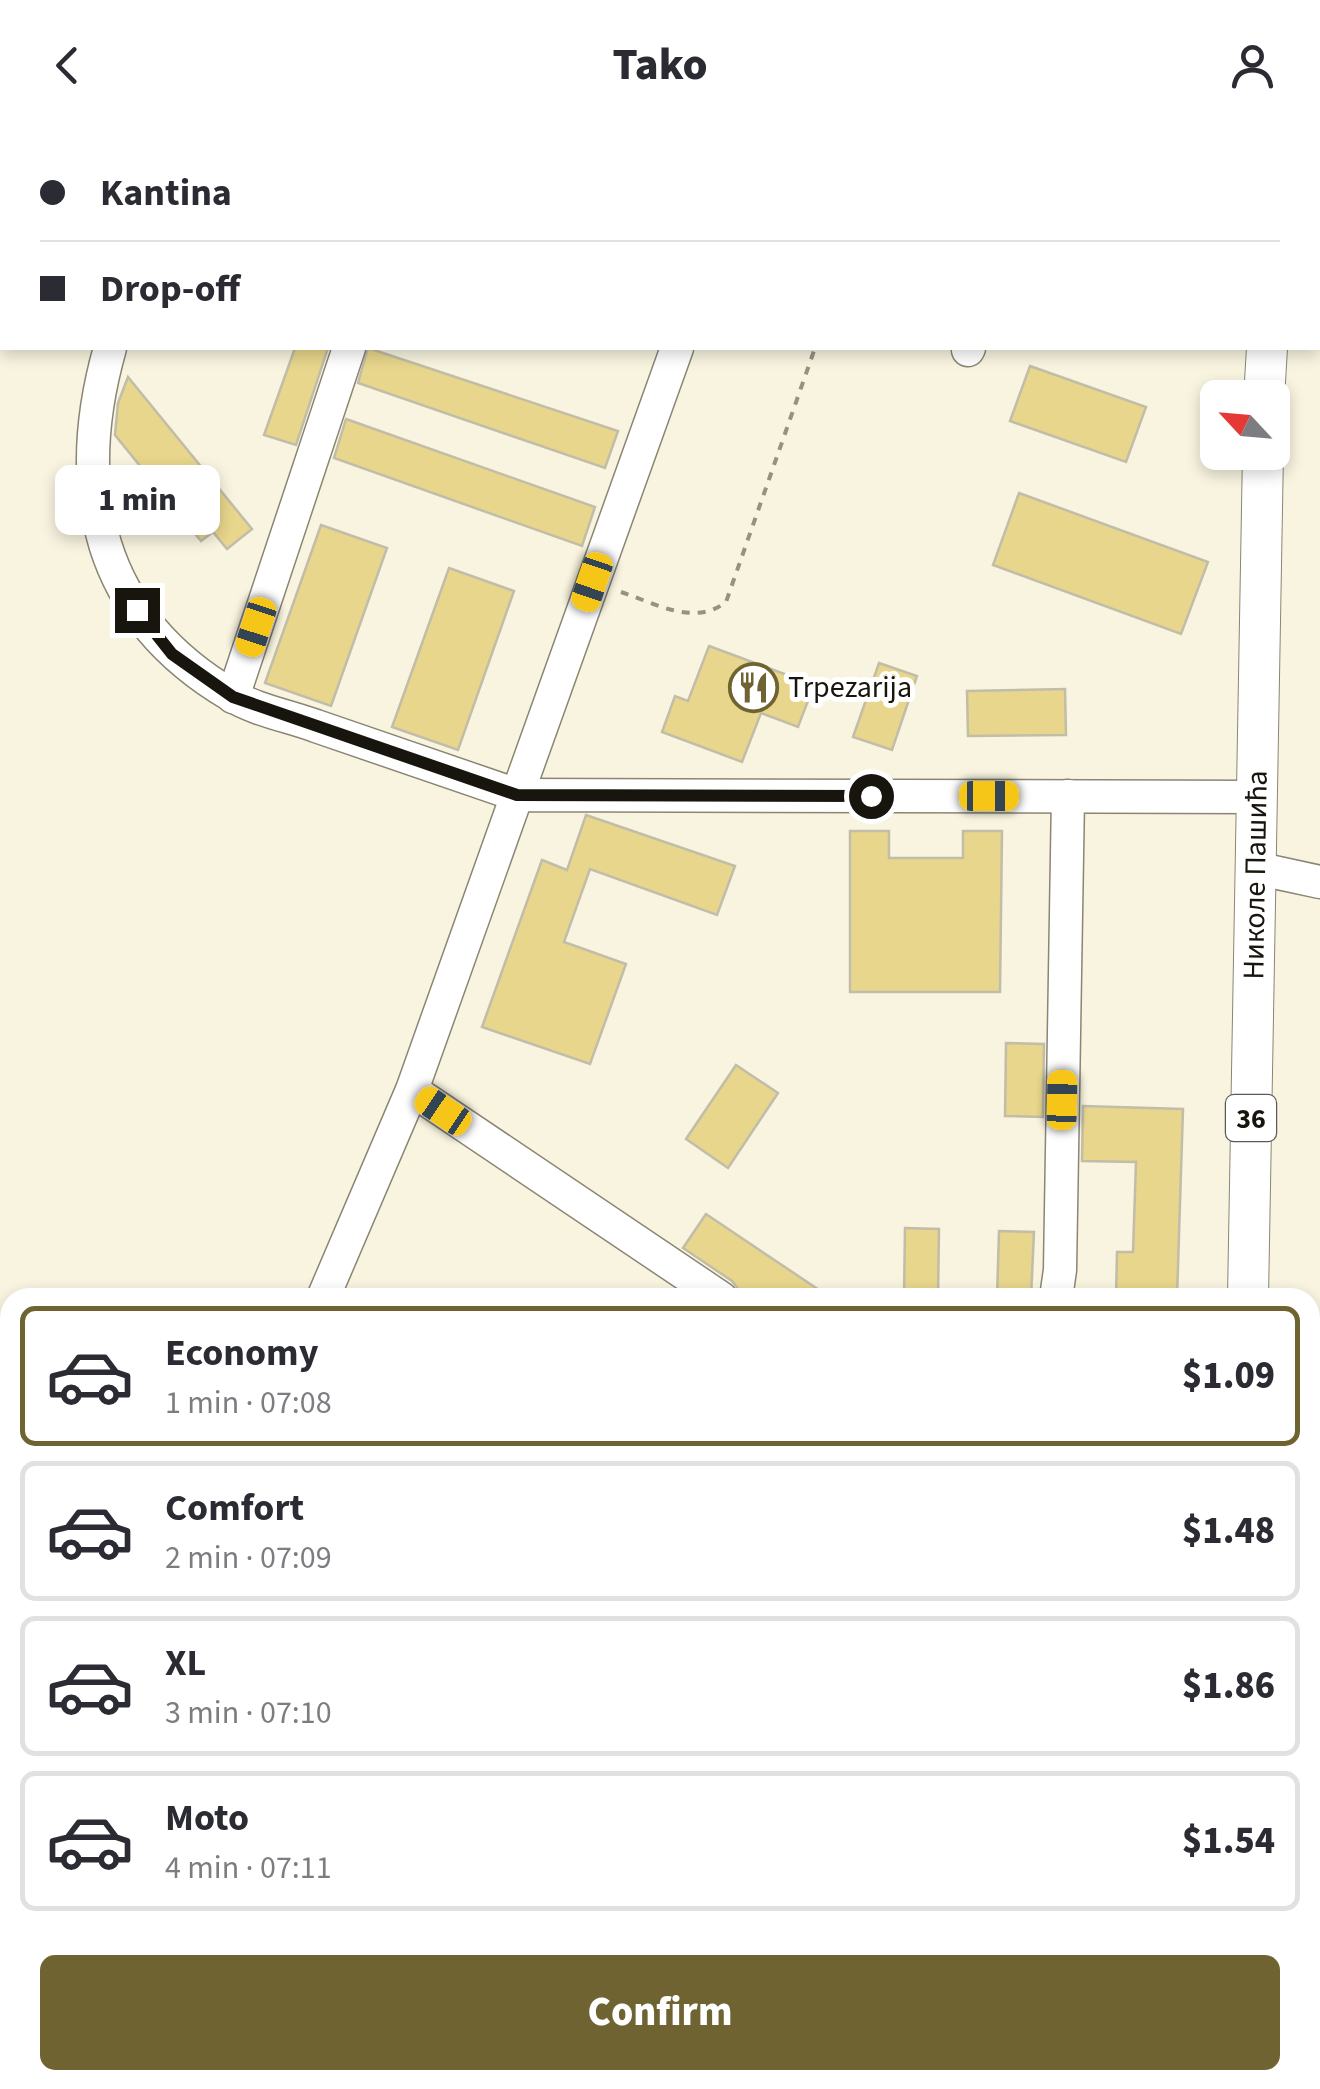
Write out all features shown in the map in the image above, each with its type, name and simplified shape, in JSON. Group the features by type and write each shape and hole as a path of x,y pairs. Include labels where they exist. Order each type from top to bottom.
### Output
{"main road":[{"path":"1265,380 1267,350"},
{"name":"Николе Пашића","path":"1248,1288 1263,470"}],"street":[{"path":"109,350 95,402 92,500 120,588 172,654 233,697 517,795 1256,797"},
{"path":"233,697 349,350"},
{"path":"328,1288 412,1090 676,350"},
{"path":"1057,1288 1068,796"},
{"path":"1255,868 1320,882"},
{"path":"412,1090 705,1288"}],"path":[{"path":"592,582 690,614 710,614 726,602 814,350"}],"building":[{"path":"294,350 327,350 296,445 264,435"},
{"path":"367,350 374,350 618,431 605,468 358,383"},
{"path":"1030,366 1146,407 1126,462 1010,421"},
{"path":"128,377 252,529 227,549 213,532 201,541 115,435 118,403"},
{"path":"346,419 595,507 582,546 334,458"},
{"path":"1019,493 1208,562 1181,634 993,565"},
{"path":"321,525 387,548 331,706 265,683"},
{"path":"449,568 514,591 458,750 392,727"},
{"path":"709,646 814,685 798,727 761,713 742,762 662,732 675,696 688,701"},
{"path":"879,663 917,676 892,750 853,737"},
{"path":"1065,689 1066,735 968,736 967,691"},
{"path":"586,815 735,866 717,915 590,869 564,942 626,964 590,1064 482,1027 542,860 567,870"},
{"path":"850,831 889,831 889,858 963,858 963,831 1002,831 1000,992 850,992"},
{"path":"1006,1043 1044,1044 1043,1117 1005,1116"},
{"path":"736,1065 778,1093 728,1168 686,1139"},
{"path":"1083,1106 1183,1109 1177,1288 1116,1288 1117,1252 1133,1252 1136,1162 1082,1161"},
{"path":"706,1214 816,1288 737,1288 683,1248"},
{"path":"905,1228 939,1229 938,1288 904,1288"},
{"path":"999,1231 1034,1232 1031,1288 997,1288"}],"place":[{"name":"Trpezarija","path":"753,687"}],"route":[{"path":"137,610 172,654 233,697 517,795 871,796"}]}
